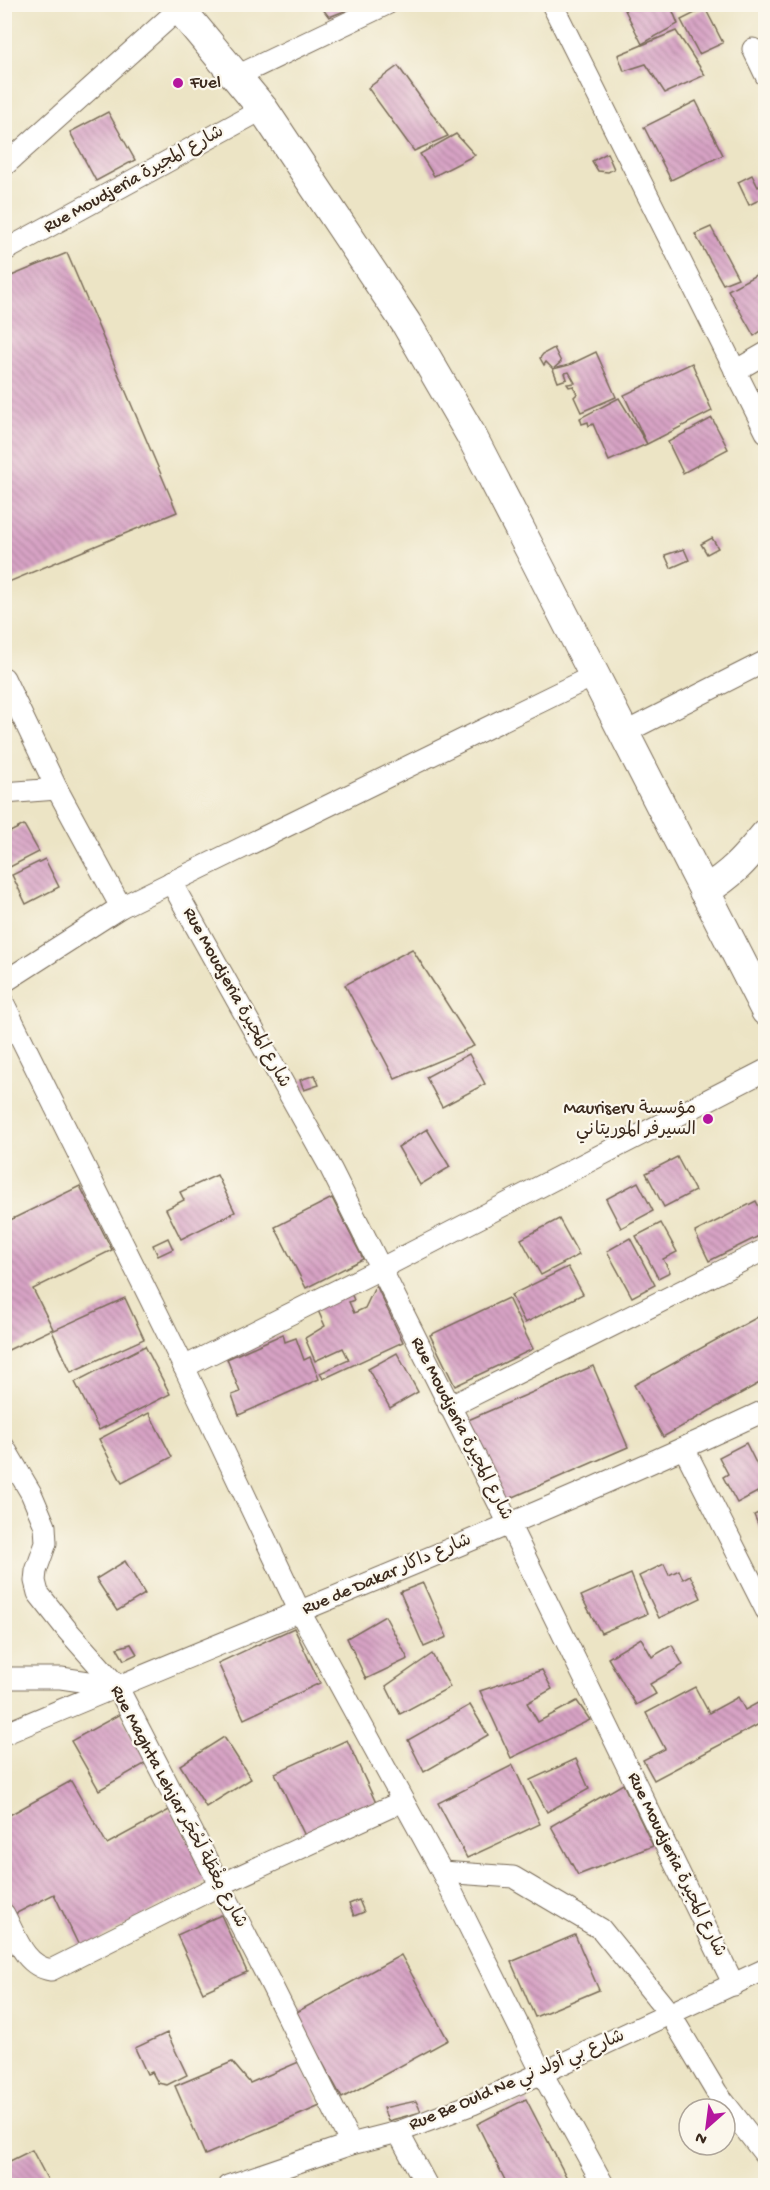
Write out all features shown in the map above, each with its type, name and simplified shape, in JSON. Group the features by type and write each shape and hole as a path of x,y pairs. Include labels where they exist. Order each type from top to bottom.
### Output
{"main road":[{"path":"180,6 263,109 406,323 471,435 704,891 757,970 765,1011"},
{"path":"704,891 737,869 765,834"}],"street":[{"path":"237,76 387,4"},
{"path":"552,4 765,432"},
{"path":"4,166 180,6"},
{"path":"753,49 765,76"},
{"name":"Rue Moudjeria شارع المجيرة","path":"4,251 263,109"},
{"path":"735,371 765,353"},
{"path":"624,733 765,661"},
{"path":"4,982 121,907 595,675"},
{"path":"4,678 57,789 121,907"},
{"path":"4,793 57,789"},
{"name":"Rue Moudjeria شارع المجيرة","path":"171,882 331,1169 509,1524 734,1985"},
{"path":"4,1004 184,1367 300,1612 442,1872 542,2073 604,2186"},
{"path":"184,1367 380,1269 765,1070"},
{"path":"449,1407 765,1249"},
{"name":"Rue de Dakar شارع داكار","path":"4,1734 509,1524 765,1410"},
{"name":"Rue Maghta Lehjar شارع مِغْطَة لَحْجَر","path":"4,1447 31,1493 45,1526 46,1543 36,1571 35,1581 39,1593 68,1631 117,1686 351,2144"},
{"path":"684,1448 765,1610"},
{"path":"4,1678 61,1678 117,1686"},
{"path":"4,1914 33,1964 41,1969 51,1970 220,1885 403,1801"},
{"path":"442,1872 513,1877 601,1929 670,2014 717,2093 765,2156"},
{"name":"Rue Be Ould Ne شارع بي أولد ني","path":"228,2186 351,2144 398,2132 472,2104 765,1969"},
{"path":"398,2132 427,2186"}],"building":[{"path":"319,4 360,4 360,5 329,17"},
{"path":"622,4 670,4 678,24 642,44"},
{"path":"705,8 723,43 699,54 681,20"},
{"path":"676,31 705,75 665,93 646,64 624,71 618,55"},
{"path":"398,66 448,136 414,151 368,88"},
{"path":"696,101 723,155 671,180 644,127"},
{"path":"108,112 135,160 96,181 70,132"},
{"path":"456,134 475,155 434,176 420,154"},
{"path":"607,153 614,169 608,172 598,171 592,161"},
{"path":"752,175 758,187 764,182 765,197 749,205 738,182"},
{"path":"711,227 738,278 723,284 695,234"},
{"path":"67,253 177,512 4,584 4,279"},
{"path":"765,270 765,328 754,336 728,290"},
{"path":"554,348 561,362 553,369 546,362 544,365 540,358"},
{"path":"596,352 616,397 581,412 574,397 577,394 573,386 569,387 567,384 575,383 569,372 565,373 567,379 558,382 553,369 569,365"},
{"path":"692,363 712,411 647,444 624,395"},
{"path":"619,398 647,444 609,461 593,424 589,426 588,422 582,424 580,418"},
{"path":"712,418 728,449 683,473 668,442"},
{"path":"712,538 718,548 707,554 701,544"},
{"path":"684,549 689,560 671,568 665,555"},
{"path":"24,825 39,852 6,869 4,866 4,835"},
{"path":"45,859 59,887 26,904 12,875"},
{"path":"412,949 474,1046 395,1079 345,985"},
{"path":"469,1054 485,1084 442,1107 426,1077"},
{"path":"315,1075 319,1085 304,1090 300,1080"},
{"path":"427,1129 450,1167 420,1185 398,1147"},
{"path":"677,1157 695,1191 664,1207 646,1173"},
{"path":"217,1175 235,1212 181,1239 166,1209 184,1200 180,1192"},
{"path":"638,1182 653,1211 621,1228 606,1199"},
{"path":"80,1186 112,1250 33,1289 53,1329 4,1352 4,1279 7,1278 4,1274 4,1223"},
{"path":"332,1198 363,1259 306,1288 275,1227"},
{"path":"756,1201 765,1219 765,1233 709,1261 695,1232"},
{"path":"559,1219 579,1255 541,1275 521,1239"},
{"path":"661,1223 677,1252 663,1259 670,1272 658,1278 636,1236"},
{"path":"168,1238 173,1249 158,1256 153,1245"},
{"path":"630,1238 655,1285 632,1297 607,1251"},
{"path":"568,1267 583,1294 525,1323 511,1295"},
{"path":"376,1285 403,1342 323,1379 320,1373 349,1360 343,1348 315,1361 305,1338 325,1326 316,1306 350,1291 354,1300 349,1302 354,1313 365,1308"},
{"path":"125,1298 144,1339 71,1372 52,1331"},
{"path":"508,1298 533,1349 455,1386 430,1335"},
{"path":"765,1313 765,1380 663,1437 634,1385"},
{"path":"283,1334 285,1342 296,1338 304,1360 310,1357 319,1379 239,1415 232,1395 240,1392 227,1359"},
{"path":"145,1346 170,1394 99,1430 75,1382"},
{"path":"397,1353 418,1392 390,1408 368,1369"},
{"path":"593,1366 628,1447 502,1502 466,1421"},
{"path":"149,1413 172,1457 122,1483 99,1439"},
{"path":"746,1443 765,1481 765,1488 737,1503 723,1477 728,1474 719,1457"},
{"path":"765,1510 765,1539 754,1515"},
{"path":"125,1561 145,1594 117,1611 96,1579"},
{"path":"664,1564 669,1575 679,1570 683,1579 690,1575 701,1598 659,1618 639,1576"},
{"path":"631,1574 647,1614 601,1633 581,1596"},
{"path":"423,1583 447,1637 424,1647 400,1592"},
{"path":"385,1616 408,1659 366,1679 347,1638"},
{"path":"294,1628 320,1683 244,1719 218,1663"},
{"path":"641,1638 652,1657 672,1645 683,1665 650,1684 656,1694 636,1705 608,1658"},
{"path":"131,1644 137,1654 124,1660 117,1648"},
{"path":"432,1654 450,1687 400,1714 386,1686"},
{"path":"542,1670 552,1689 527,1703 538,1722 577,1701 590,1720 511,1758 480,1691"},
{"path":"695,1687 709,1713 738,1697 745,1710 765,1699 765,1721 654,1780 643,1760 665,1749 646,1713"},
{"path":"470,1705 488,1735 424,1772 408,1740"},
{"path":"120,1714 148,1762 99,1790 71,1741"},
{"path":"224,1737 251,1779 206,1807 180,1765"},
{"path":"347,1740 376,1803 305,1836 275,1773"},
{"path":"576,1759 589,1789 547,1812 530,1780"},
{"path":"513,1765 540,1824 467,1858 438,1803"},
{"path":"71,1781 107,1844 171,1809 210,1878 81,1950 54,1894 11,1916 4,1904 4,1818"},
{"path":"623,1784 653,1846 578,1875 551,1826"},
{"path":"359,1900 364,1912 354,1916 349,1904"},
{"path":"221,1915 247,1972 203,1992 177,1935"},
{"path":"575,1935 599,1990 535,2017 511,1962"},
{"path":"401,1955 448,2040 342,2098 295,2013"},
{"path":"167,2033 187,2075 167,2085 158,2083 152,2072 147,2074 135,2048"},
{"path":"301,2061 320,2106 205,2155 175,2086 232,2062 250,2083"},
{"path":"526,2099 571,2186 508,2186 477,2124"},
{"path":"416,2101 421,2112 388,2121 383,2108"},
{"path":"32,2150 51,2186 4,2186 4,2164"}],"place":[{"name":"Fuel","path":"178,83"},
{"name":"Mauriserv مؤسسة السيرفر الموريتاني","path":"708,1119"}]}
